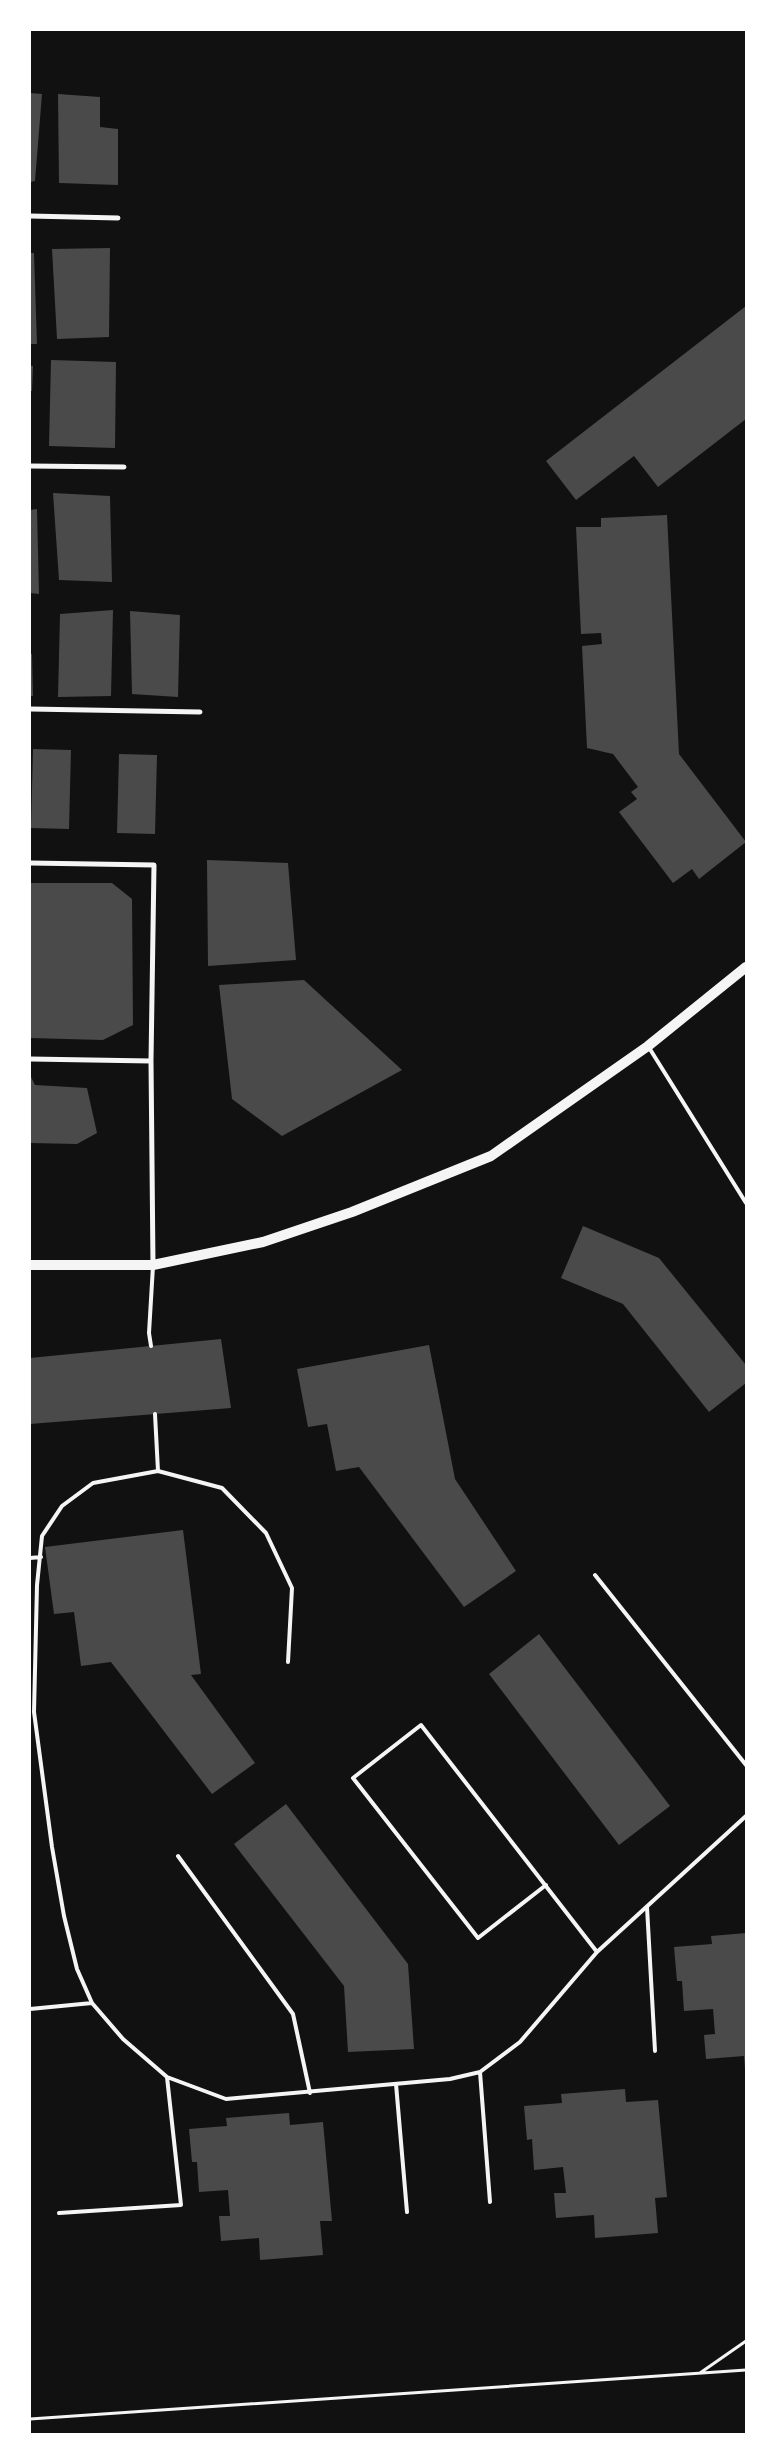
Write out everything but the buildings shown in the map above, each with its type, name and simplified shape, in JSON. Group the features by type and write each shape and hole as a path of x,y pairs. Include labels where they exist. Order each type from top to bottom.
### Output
{"main road":[{"path":"30,1266 153,1265 263,1242 352,1212 491,1156 648,1046 746,967"}],"street":[{"path":"30,216 118,218"},
{"path":"30,466 124,467"},
{"path":"30,709 200,712"},
{"path":"30,863 154,865 151,1061 153,1265"},
{"path":"30,1059 151,1061"}],"lane":[{"path":"648,1046 746,1203"},
{"path":"151,1346 149,1333 153,1265"},
{"path":"155,1414 158,1471"},
{"path":"288,1662 292,1588 266,1533 222,1488 158,1471 93,1483 62,1506 42,1536 37,1585 32,1712 64,1916 77,1969 92,2003 123,2039 167,2077 226,2099 450,2079 480,2072 520,2042 597,1952 746,1816"},
{"path":"30,1558 41,1557"},
{"path":"595,1575 746,1765"},
{"path":"546,1885 478,1938 353,1778 421,1724 546,1885 597,1952"},
{"path":"178,1856 293,2014 310,2092"},
{"path":"647,1907 655,2051"},
{"path":"30,2009 92,2003"},
{"path":"480,2072 490,2202"},
{"path":"59,2213 181,2205 167,2077"},
{"path":"396,2084 406,2212"}],"path":[{"path":"700,2374 746,2341"},
{"path":"30,2420 746,2370"}]}
